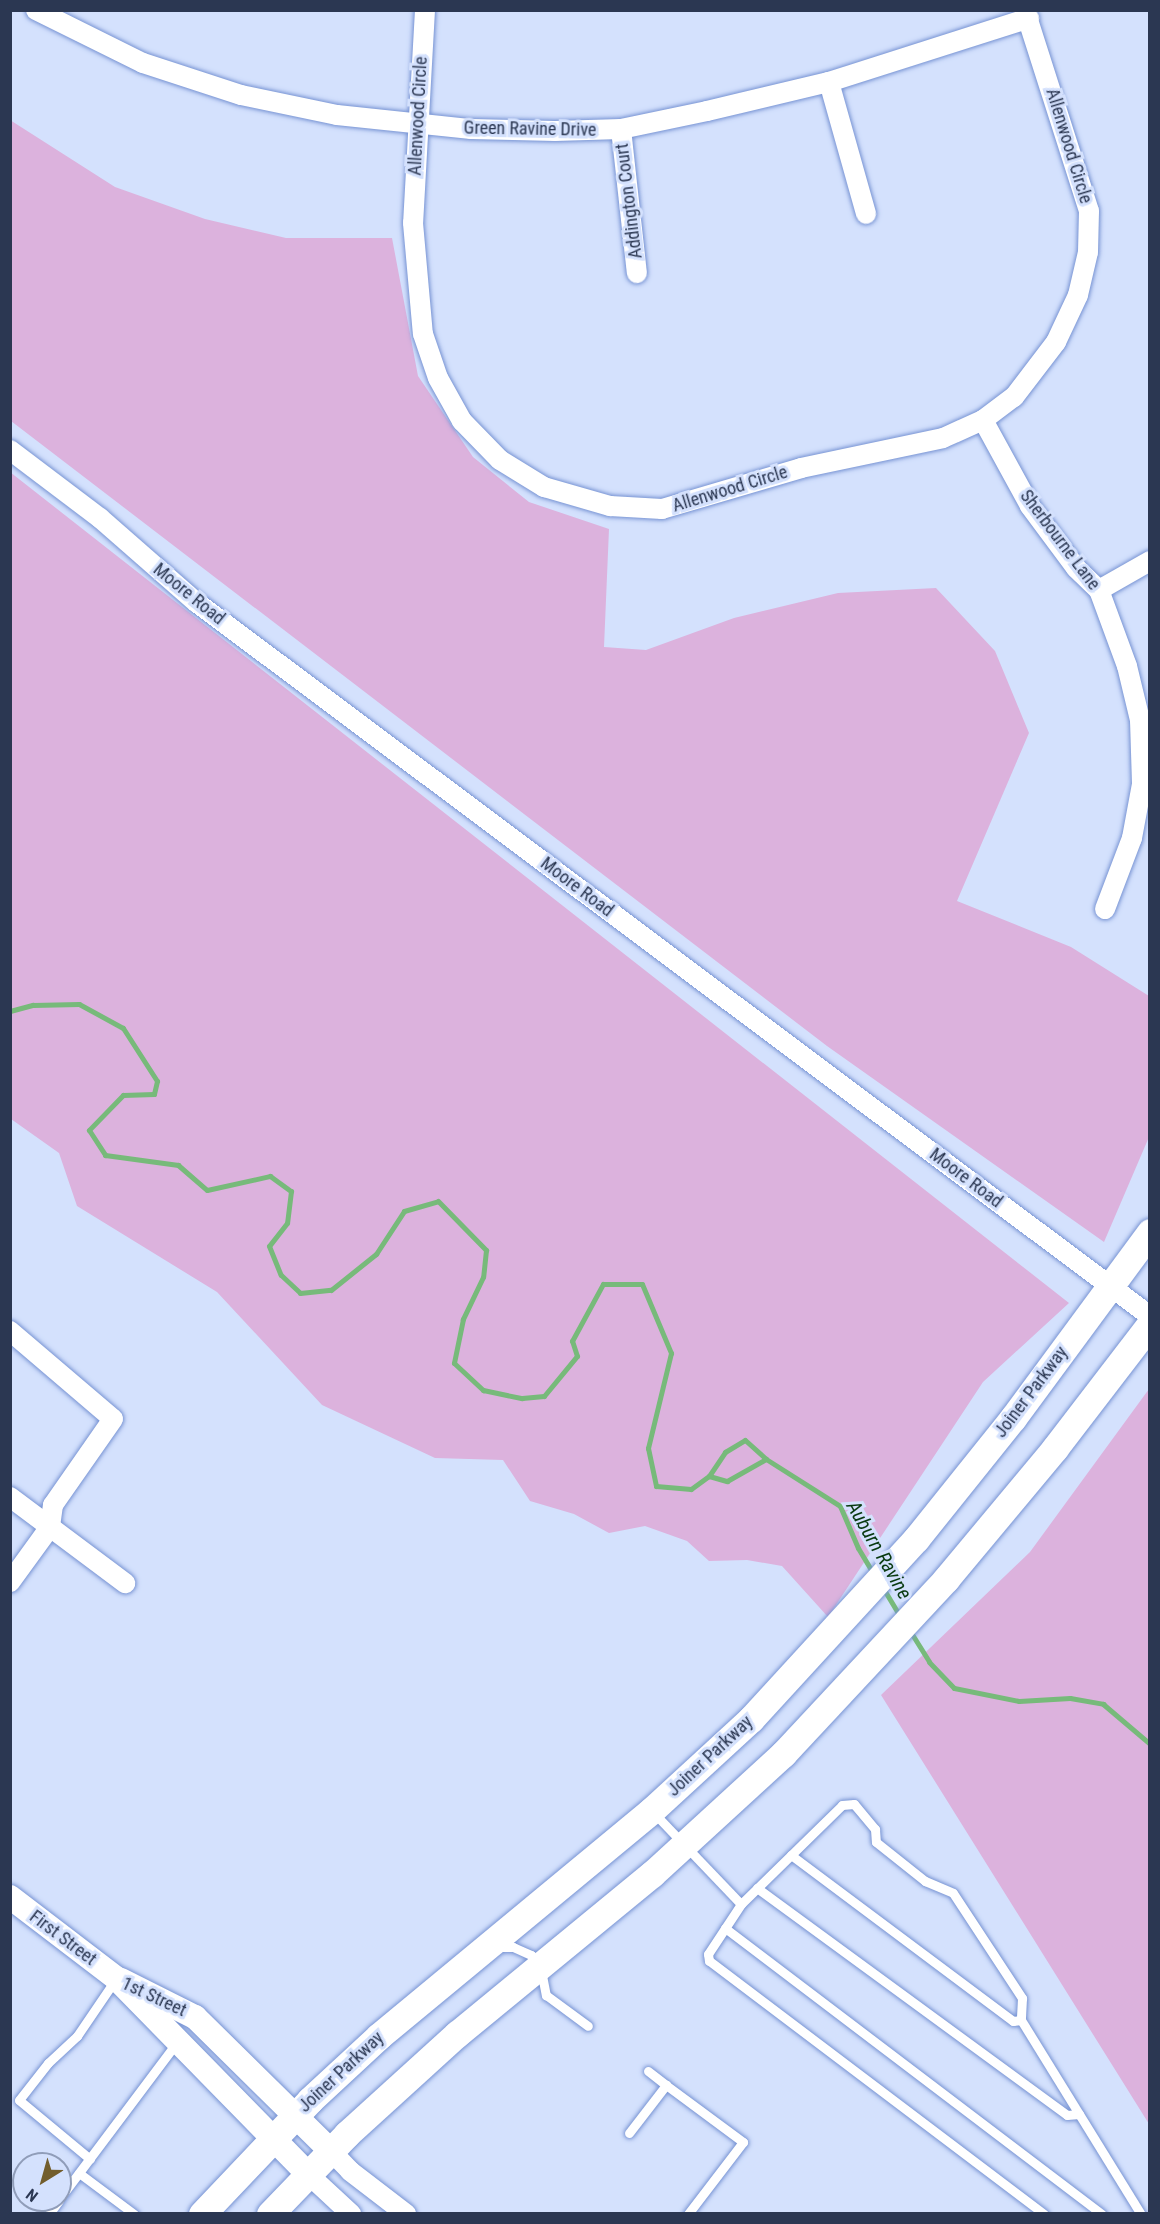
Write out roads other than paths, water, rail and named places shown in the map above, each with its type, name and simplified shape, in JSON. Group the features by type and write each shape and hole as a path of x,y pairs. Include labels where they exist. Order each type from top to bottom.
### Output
{"main road":[{"name":"Joiner Parkway","path":"202,2214 296,2114 483,1947 652,1810 751,1719 831,1635 916,1539 1112,1287 1149,1232"},
{"path":"270,2214 331,2151 448,2041 684,1846 775,1762 864,1670 946,1579 1055,1449 1149,1324"}],"street":[{"name":"Green Ravine Drive","path":"36,10 143,63 241,95 338,116 471,129 621,129 829,82 1027,14"},
{"name":"Allenwood Circle","path":"425,10 415,124 412,223 423,334 438,378 470,429 500,460 544,487 610,506 662,509 801,468 943,438 982,420 1014,397 1056,342 1078,294 1088,252 1089,211 1027,14"},
{"path":"829,82 866,214"},
{"name":"Addington Court","path":"621,129 638,273"},
{"name":"Sherbourne Lane","path":"982,420 1030,506 1076,568 1098,591 1127,666 1140,720 1142,784 1132,838 1105,909"},
{"name":"Moore Road","path":"10,450 100,518 196,602 1149,1316"},
{"path":"1098,591 1149,561"},
{"path":"10,1331 113,1419 53,1505 50,1527 10,1582"},
{"path":"10,1497 125,1583"},
{"name":"First Street","path":"13,1905 116,1978"},
{"name":"1st Street","path":"116,1978 308,2174 351,2214"},
{"name":"1st Street","path":"116,1978 195,2017 296,2114 350,2171 406,2214"}],"lane":[{"path":"1044,2214 709,1961 708,1954 741,1904 842,1805 854,1804 875,1829 876,1842 925,1881 953,1893 1022,1998 1021,2020 1141,2214"},
{"path":"652,1810 741,1904"},
{"path":"791,1855 1013,2021 1021,2020"},
{"path":"757,1888 1067,2115 1079,2114"},
{"path":"725,1928 1102,2214"},
{"path":"483,1947 513,1947 531,1955 540,1965 546,1995 588,2026"},
{"path":"90,2158 19,2100 48,2063 77,2036 116,1978"},
{"path":"72,2182 177,2042"},
{"path":"648,2071 743,2142 688,2214"},
{"path":"629,2133 666,2085"},
{"path":"79,2173 134,2214"}],"waterway":[{"name":"Auburn Ravine","path":"10,1011 33,1005 79,1004 123,1028 157,1081 154,1094 123,1095 89,1130 105,1155 178,1165 207,1190 270,1176 291,1191 287,1223 269,1246 281,1275 300,1293 331,1290 376,1254 404,1211 438,1201 486,1250 483,1277 463,1319 454,1363 483,1390 522,1398 544,1396 577,1356 572,1341 603,1284 642,1284 671,1353 648,1448 656,1486 691,1489 709,1476 727,1481 766,1459 840,1506 858,1548 873,1573"},
{"path":"709,1476 725,1452 745,1440 766,1459"},
{"name":"Auburn Ravine","path":"883,1588 900,1616"},
{"name":"Auburn Ravine","path":"910,1631 929,1662 954,1688 1019,1701 1070,1698 1103,1704 1150,1744"}]}
